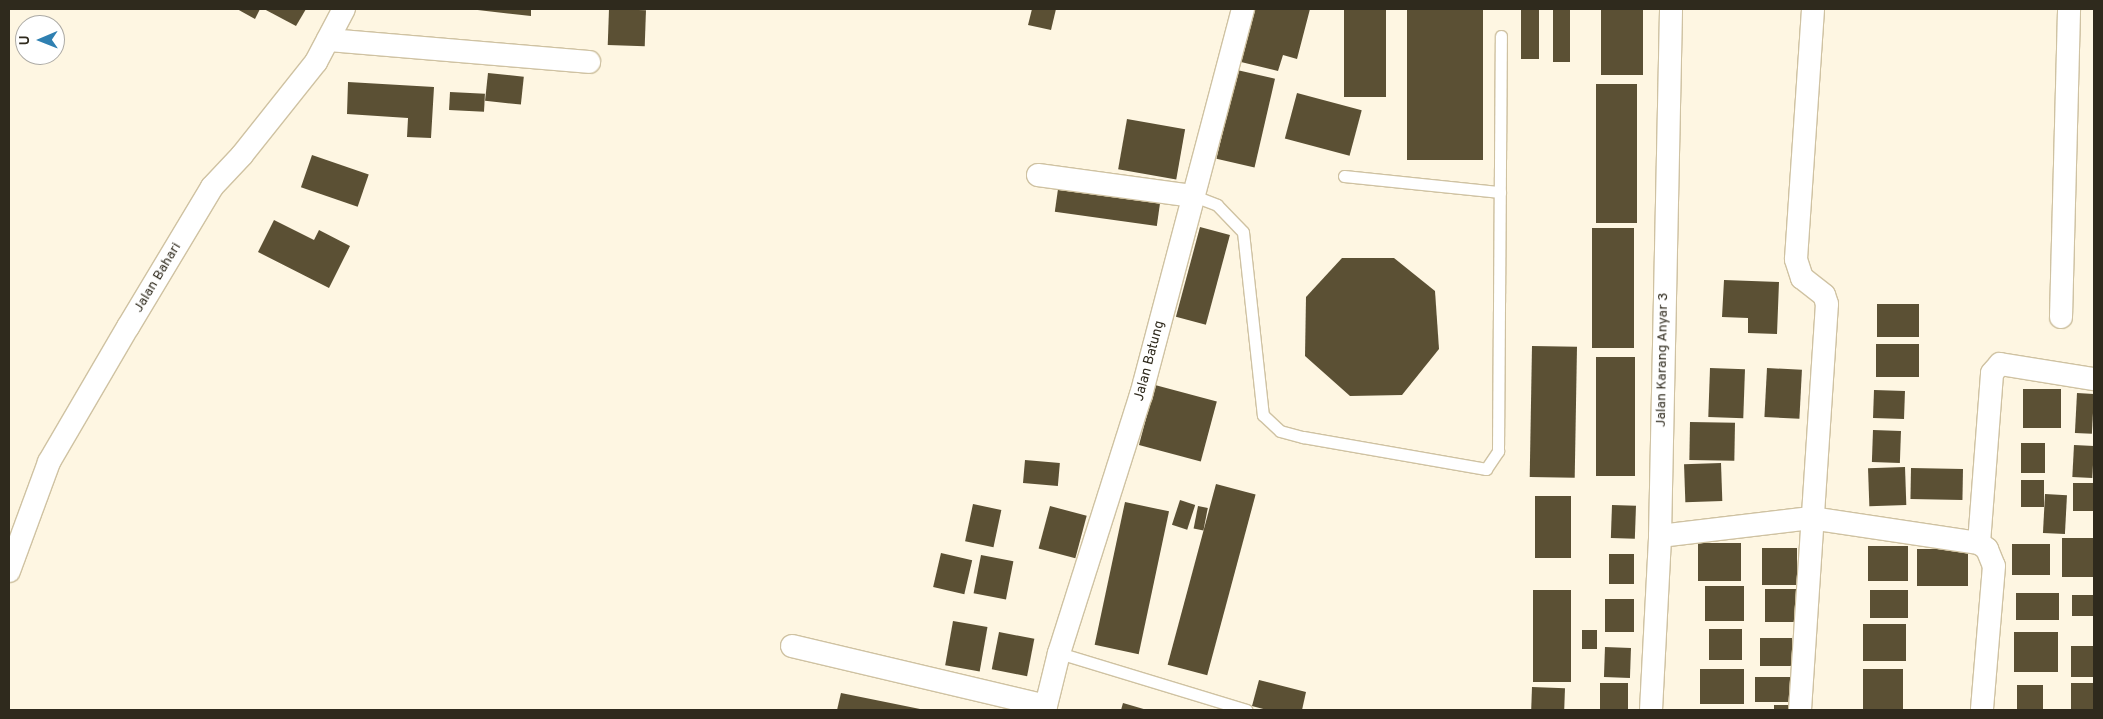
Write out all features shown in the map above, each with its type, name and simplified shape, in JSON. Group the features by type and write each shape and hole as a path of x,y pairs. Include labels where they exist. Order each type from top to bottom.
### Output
{"street":[{"name":"Jalan Bahari","path":"9,571 49,462 212,187 242,155 310,70 344,9"},
{"name":"Jalan Batung","path":"1045,708 1059,652 1141,395 1243,9"},
{"name":"Jalan Karang Anyar 3","path":"1651,710 1660,536 1671,9"},
{"path":"1800,710 1811,518 1827,304 1824,295 1802,278 1796,259 1813,9"},
{"path":"2060,317 2069,9"},
{"path":"328,40 589,62"},
{"path":"1038,175 1194,196"},
{"path":"1979,543 1992,373 2000,364 2094,380"},
{"path":"1660,536 1811,518 1979,543 1987,549 1994,566 1982,710"},
{"path":"792,646 1045,708"}],"lane":[{"path":"1194,196 1217,205 1243,232 1263,415 1280,431 1303,437 1486,469 1498,450 1501,36"},
{"path":"1344,176 1500,192"},
{"path":"1059,652 1247,710"}],"building":[{"path":"237,9 260,9 255,19"},
{"path":"264,9 306,9 296,26"},
{"path":"469,9 531,9 531,16"},
{"path":"609,9 646,10 645,46 608,45"},
{"path":"1032,9 1056,9 1051,30 1028,25"},
{"path":"1255,9 1310,9 1297,59 1283,55 1278,71 1241,62"},
{"path":"1344,9 1386,9 1386,97 1344,97"},
{"path":"1407,9 1483,9 1483,160 1407,160"},
{"path":"1521,9 1539,9 1539,59 1521,59"},
{"path":"1553,9 1570,9 1570,62 1553,62"},
{"path":"1601,9 1643,9 1643,75 1601,75"},
{"path":"1237,70 1275,79 1255,167 1217,159"},
{"path":"488,73 524,77 521,105 485,101"},
{"path":"348,82 434,87 431,138 407,137 408,118 347,114"},
{"path":"1596,84 1637,84 1637,223 1596,223"},
{"path":"450,92 485,94 484,112 449,110"},
{"path":"1297,93 1362,110 1350,156 1285,138"},
{"path":"1127,119 1185,129 1176,179 1118,169"},
{"path":"312,155 369,175 358,207 301,187"},
{"path":"1059,182 1161,196 1157,226 1055,212"},
{"path":"274,220 314,240 319,230 350,246 329,288 258,252"},
{"path":"1200,227 1230,235 1206,325 1176,317"},
{"path":"1592,228 1634,228 1634,348 1592,348"},
{"path":"1342,258 1394,258 1435,291 1439,349 1402,395 1350,396 1305,356 1306,297"},
{"path":"1724,280 1779,282 1777,334 1748,333 1748,318 1722,317"},
{"path":"1877,304 1919,304 1919,337 1877,337"},
{"path":"1876,344 1919,344 1919,377 1876,377"},
{"path":"1532,346 1577,347 1575,478 1530,477"},
{"path":"1596,357 1635,357 1635,476 1596,476"},
{"path":"1710,368 1745,369 1743,418 1708,417"},
{"path":"1767,368 1802,370 1799,419 1764,417"},
{"path":"1155,385 1217,402 1201,461 1139,445"},
{"path":"2023,389 2061,389 2061,428 2023,428"},
{"path":"1874,390 1905,391 1904,419 1873,418"},
{"path":"2077,393 2094,394 2092,434 2075,433"},
{"path":"1690,422 1735,423 1734,461 1689,460"},
{"path":"1873,430 1901,431 1900,463 1872,462"},
{"path":"2021,443 2045,443 2045,473 2021,473"},
{"path":"2074,445 2094,446 2092,478 2072,477"},
{"path":"1025,460 1060,463 1058,486 1023,483"},
{"path":"1721,463 1722,501 1685,502 1684,464"},
{"path":"1905,467 1906,505 1869,506 1868,468"},
{"path":"1911,468 1963,469 1962,500 1910,499"},
{"path":"2021,480 2044,480 2044,507 2021,507"},
{"path":"2073,483 2094,483 2094,511 2073,511"},
{"path":"1216,484 1256,495 1207,675 1168,665"},
{"path":"2045,494 2067,495 2065,534 2043,533"},
{"path":"1535,496 1571,496 1571,558 1535,558"},
{"path":"1180,500 1195,505 1187,530 1172,525"},
{"path":"1125,502 1169,511 1139,654 1095,645"},
{"path":"973,504 1001,510 993,547 965,541"},
{"path":"1612,505 1636,506 1635,539 1611,538"},
{"path":"1050,506 1087,516 1075,558 1039,549"},
{"path":"1198,506 1208,508 1203,530 1194,529"},
{"path":"2062,538 2094,538 2094,577 2062,577"},
{"path":"1698,543 1741,543 1741,581 1698,581"},
{"path":"2012,544 2050,544 2050,575 2012,575"},
{"path":"1868,546 1908,546 1908,581 1868,581"},
{"path":"1762,548 1797,548 1797,585 1762,585"},
{"path":"1917,549 1968,549 1968,586 1917,586"},
{"path":"941,553 972,560 964,594 933,587"},
{"path":"1609,554 1634,554 1634,584 1609,584"},
{"path":"981,555 1013,561 1006,600 974,593"},
{"path":"1705,586 1744,586 1744,621 1705,621"},
{"path":"1765,589 1796,589 1796,622 1765,622"},
{"path":"1533,590 1571,590 1571,682 1533,682"},
{"path":"1870,590 1908,590 1908,618 1870,618"},
{"path":"2016,593 2059,593 2059,620 2016,620"},
{"path":"2072,595 2094,595 2094,616 2072,616"},
{"path":"1605,599 1634,599 1634,632 1605,632"},
{"path":"953,621 987,627 980,671 945,665"},
{"path":"1863,624 1906,624 1906,661 1863,661"},
{"path":"1709,629 1742,629 1742,660 1709,660"},
{"path":"1582,630 1597,630 1597,649 1582,649"},
{"path":"999,632 1034,639 1027,676 992,669"},
{"path":"2014,632 2058,632 2058,672 2014,672"},
{"path":"1760,638 1792,638 1792,666 1760,666"},
{"path":"2071,646 2094,646 2094,677 2071,677"},
{"path":"1605,647 1631,648 1630,678 1604,677"},
{"path":"1700,669 1744,669 1744,704 1700,704"},
{"path":"1863,669 1903,669 1903,710 1863,710"},
{"path":"1755,677 1793,677 1793,702 1755,702"},
{"path":"1259,680 1306,692 1302,710 1267,710 1252,706"},
{"path":"1600,683 1628,683 1628,710 1600,710"},
{"path":"2071,683 2094,683 2094,710 2071,710"},
{"path":"2017,685 2043,685 2043,710 2017,710"},
{"path":"1532,687 1565,688 1564,710 1531,710"},
{"path":"841,693 920,709 920,710 837,710"},
{"path":"1123,703 1147,710 1121,710"},
{"path":"1774,705 1795,705 1795,710 1774,710"}]}
